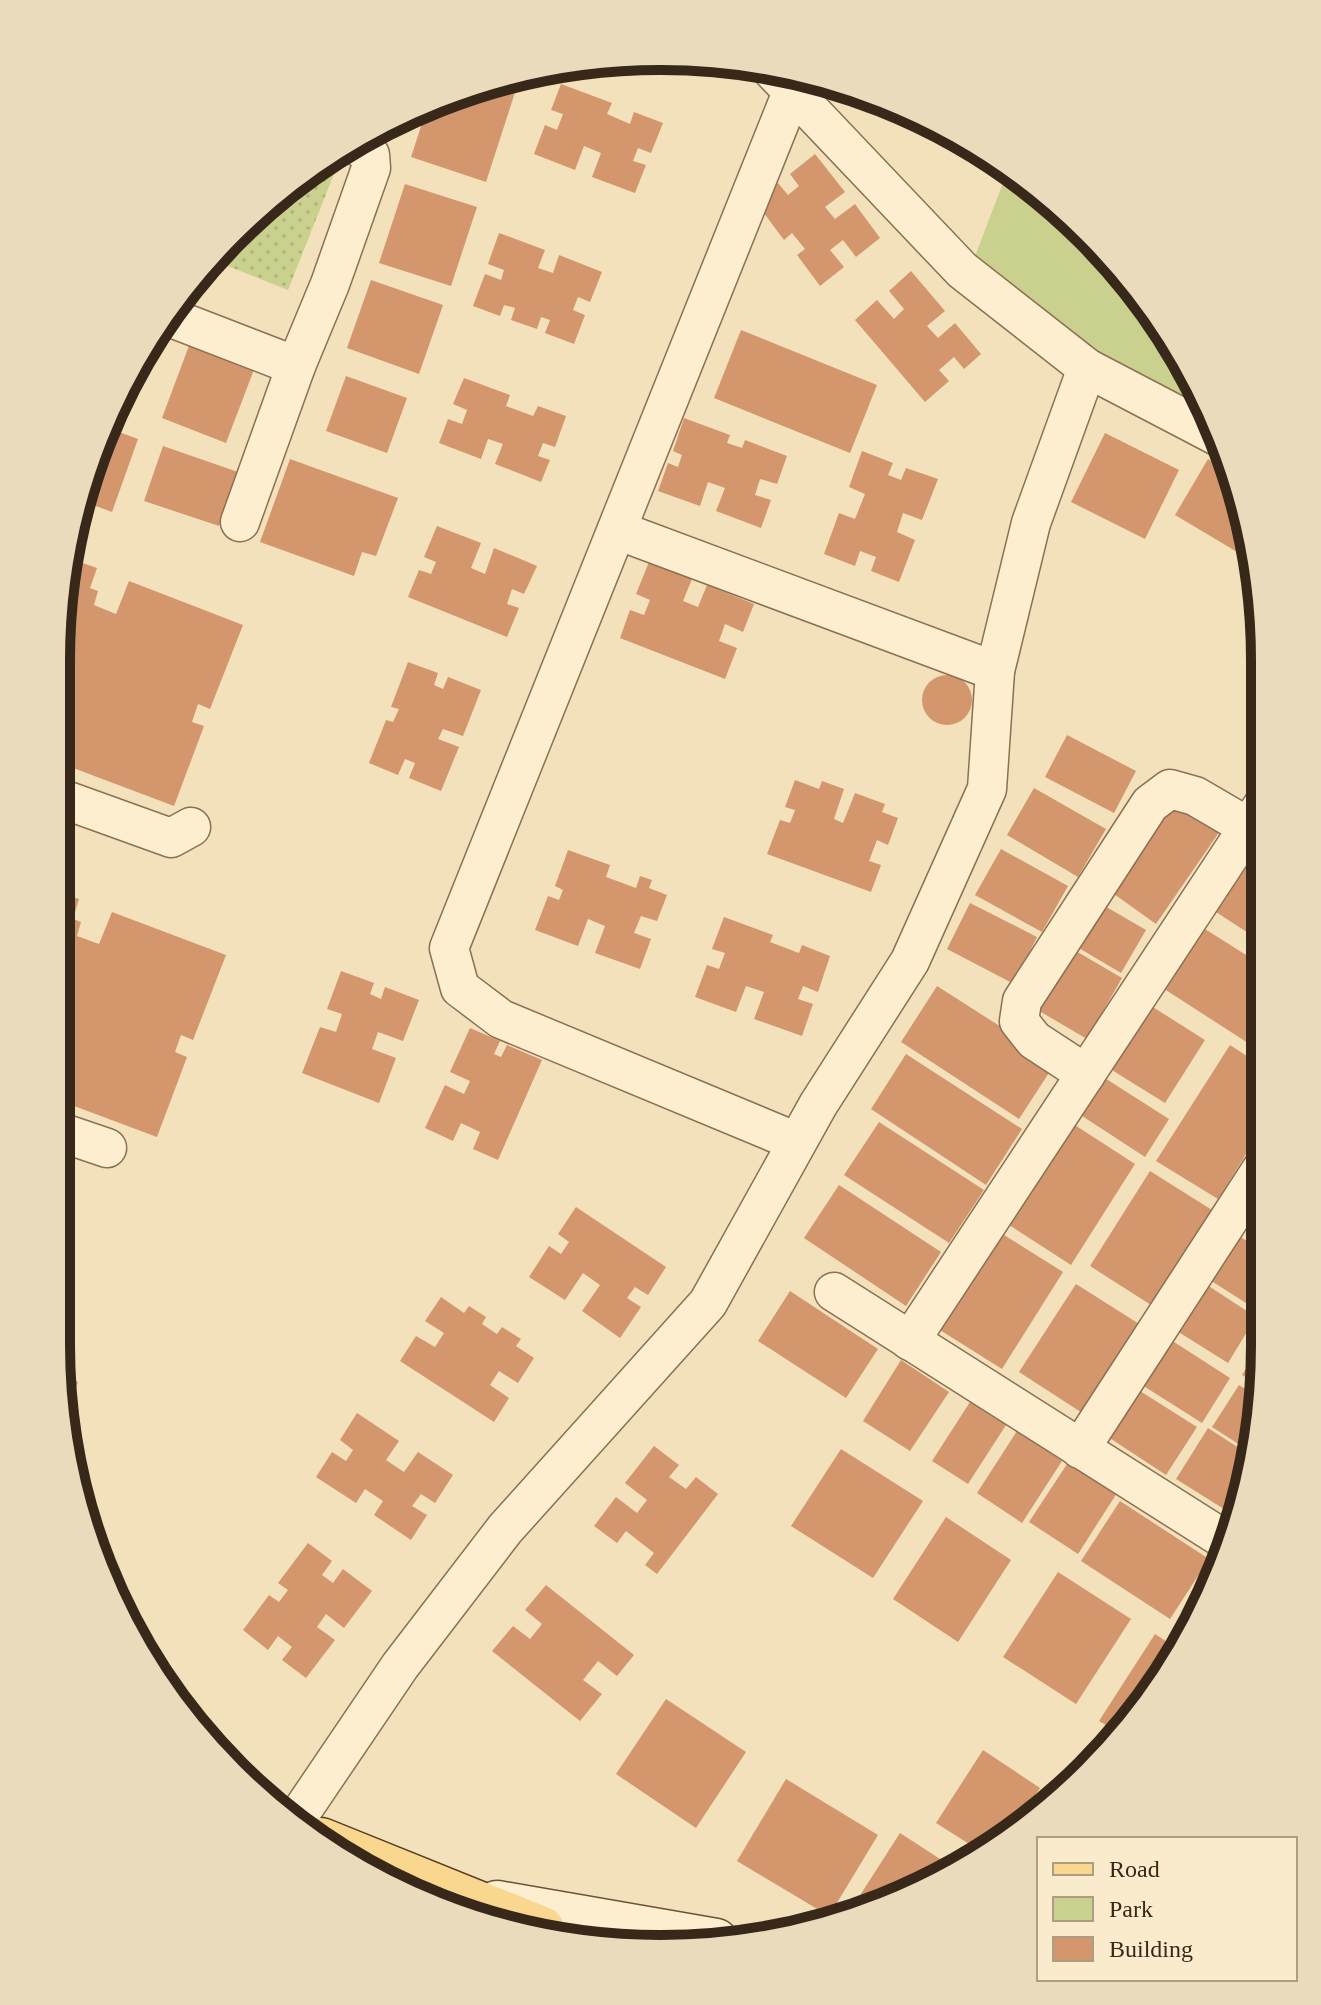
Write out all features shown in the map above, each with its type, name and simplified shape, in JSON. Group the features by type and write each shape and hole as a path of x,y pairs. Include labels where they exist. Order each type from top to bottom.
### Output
{"main road":[{"path":"378,1863 506,1914"},
{"path":"463,1897 679,1935"}],"street":[{"path":"781,82 617,530 449,948 460,988 501,1019 797,1142"},
{"path":"785,83 962,270 1087,368 1203,429"},
{"path":"240,522 371,168 370,155 363,150"},
{"path":"178,321 296,366"},
{"path":"301,1813 400,1666 505,1529 708,1303 797,1142 910,961 987,789 995,671 1031,523 1087,368"},
{"path":"617,530 995,671"},
{"path":"1086,1074 1034,1040 1019,1021 1022,1001 1150,804 1170,789 1251,814"},
{"path":"70,802 171,838 191,827"},
{"path":"910,1341 1251,824"},
{"path":"70,1135 107,1148"},
{"path":"1080,1449 1251,1185"},
{"path":"834,1292 1219,1536"}],"green space":[{"path":"335,168 336,169 288,290 223,264 271,217"},
{"path":"1004,181 1078,243 1129,301 1172,365 1198,416 1091,358 972,264"}],"building":[{"path":"561,84 612,103 607,114 630,124 634,112 663,123 651,153 638,148 633,161 646,165 635,193 592,177 601,153 584,146 575,170 534,154 545,125 557,130 563,114 551,110"},
{"path":"516,88 486,182 411,157 423,120 471,101"},
{"path":"815,154 845,192 825,207 835,219 855,204 880,238 856,257 843,240 830,250 844,267 820,286 797,255 805,249 792,233 784,240 755,201 778,183 788,195 799,186 790,174"},
{"path":"405,184 477,207 451,286 379,263"},
{"path":"499,233 545,250 538,268 553,273 559,255 602,272 590,302 578,297 573,310 585,315 574,344 545,333 550,320 541,317 537,329 511,320 515,308 504,305 500,316 473,306 485,274 501,280 504,270 488,264"},
{"path":"911,271 945,311 927,326 938,338 955,323 981,354 964,369 954,357 939,370 949,381 925,402 855,320 877,300 894,319 904,309 889,291"},
{"path":"371,280 443,305 419,374 347,348"},
{"path":"741,330 877,385 850,453 714,398"},
{"path":"190,343 255,367 226,443 162,418"},
{"path":"346,376 407,398 387,453 326,431"},
{"path":"464,378 510,395 506,406 533,416 538,406 566,416 555,447 543,443 538,456 550,460 541,482 495,464 503,444 488,439 481,459 439,443 448,419 462,424 467,410 453,404"},
{"path":"684,418 730,435 727,443 742,448 745,440 787,456 777,484 760,479 755,495 771,500 761,528 716,511 725,488 708,482 700,506 658,491 668,463 678,467 682,455 673,451"},
{"path":"117,431 138,439 112,512 91,504"},
{"path":"1105,433 1179,470 1145,539 1071,502"},
{"path":"163,446 238,472 219,526 144,501"},
{"path":"862,451 893,463 888,475 901,480 906,468 938,479 922,520 903,513 897,532 915,540 899,582 871,571 876,557 860,551 855,566 824,554 839,513 855,519 865,494 849,487"},
{"path":"290,459 398,498 376,556 362,552 354,576 260,542"},
{"path":"1208,459 1218,465 1220,471 1242,555 1175,515"},
{"path":"437,526 481,543 471,568 485,574 494,548 537,566 524,594 512,589 507,604 519,608 507,637 408,597 419,570 431,574 436,562 424,557"},
{"path":"78,562 97,568 90,588 98,591 94,605 116,614 129,581 243,625 210,709 198,704 192,722 204,726 174,806 70,767 71,622"},
{"path":"649,562 692,579 683,601 698,607 707,585 754,604 743,632 725,624 719,641 737,648 725,679 620,638 630,610 644,615 650,600 636,594"},
{"path":"408,662 438,673 434,685 443,689 448,677 481,690 463,736 443,729 438,739 459,747 441,791 409,778 415,763 405,759 398,775 369,763 386,720 393,722 399,709 391,707"},
{"path":"947,675 965,682 972,700 965,718 947,725 929,718 922,700 929,682"},
{"path":"1067,735 1136,771 1114,813 1045,777"},
{"path":"795,780 819,789 822,781 844,789 834,819 843,823 855,793 885,804 882,812 898,818 888,845 877,840 869,861 881,865 871,892 767,854 780,820 790,823 795,810 785,807"},
{"path":"1034,788 1106,829 1078,877 1007,835"},
{"path":"1171,796 1220,831 1156,924 1107,889"},
{"path":"1001,849 1068,886 1042,932 975,895"},
{"path":"568,850 610,865 606,877 636,888 640,876 652,880 649,888 667,895 657,921 641,916 634,933 651,939 640,969 595,953 605,926 588,919 578,946 535,930 548,896 559,900 563,890 555,886"},
{"path":"1251,858 1251,935 1216,912"},
{"path":"70,896 79,899 73,919 81,922 77,936 99,944 112,912 226,955 193,1040 181,1035 175,1052 187,1057 157,1137 70,1104"},
{"path":"1091,898 1146,930 1121,973 1067,941"},
{"path":"970,903 1037,937 1014,984 947,949"},
{"path":"724,917 773,935 770,942 799,953 802,945 830,956 818,992 803,986 798,999 813,1004 802,1036 754,1019 764,992 746,986 736,1012 695,997 707,965 719,969 725,953 712,949"},
{"path":"1197,924 1251,958 1251,1045 1158,985"},
{"path":"1064,944 1122,978 1087,1039 1029,1005"},
{"path":"341,971 374,983 370,994 381,999 385,987 419,1000 403,1041 378,1032 372,1049 396,1058 379,1103 302,1073 320,1027 336,1032 342,1014 327,1009"},
{"path":"937,986 1056,1062 1019,1119 901,1042"},
{"path":"1148,1004 1205,1040 1165,1103 1107,1067"},
{"path":"470,1028 500,1041 494,1054 501,1057 507,1045 542,1060 498,1160 473,1149 480,1132 461,1123 453,1141 425,1128 445,1085 464,1094 470,1081 450,1072"},
{"path":"1230,1045 1251,1059 1251,1146 1218,1199 1156,1161"},
{"path":"906,1054 1022,1129 986,1185 871,1109"},
{"path":"1100,1075 1169,1119 1145,1157 1076,1112"},
{"path":"1067,1120 1135,1164 1071,1265 1003,1221"},
{"path":"879,1122 984,1190 949,1243 844,1175"},
{"path":"1150,1171 1212,1210 1151,1305 1090,1266"},
{"path":"839,1185 941,1252 906,1306 804,1238"},
{"path":"576,1207 666,1267 648,1295 635,1287 627,1298 641,1307 620,1338 582,1311 600,1285 583,1273 565,1300 529,1277 549,1246 561,1254 569,1242 558,1234"},
{"path":"993,1228 1063,1272 1002,1369 932,1325"},
{"path":"1228,1229 1251,1244 1251,1306 1199,1273"},
{"path":"1198,1279 1251,1314 1251,1325 1228,1363 1169,1326"},
{"path":"1076,1284 1144,1327 1087,1416 1019,1372"},
{"path":"790,1291 878,1349 846,1398 758,1341"},
{"path":"441,1297 464,1313 469,1306 486,1317 482,1324 497,1334 502,1327 521,1339 516,1346 534,1358 518,1383 499,1371 490,1385 509,1398 494,1422 400,1361 416,1336 435,1347 444,1333 425,1321"},
{"path":"1171,1340 1230,1378 1202,1423 1142,1385"},
{"path":"901,1360 949,1392 910,1451 863,1421"},
{"path":"1251,1361 1250,1380 1242,1375"},
{"path":"71,1379 78,1382 72,1398"},
{"path":"1239,1385 1249,1391 1242,1446 1212,1427"},
{"path":"1132,1386 1197,1427 1166,1475 1102,1433"},
{"path":"970,1402 1006,1425 968,1484 932,1461"},
{"path":"357,1413 399,1441 386,1460 404,1472 418,1452 453,1475 435,1503 421,1494 412,1506 427,1515 411,1540 374,1515 383,1501 365,1489 356,1503 316,1477 332,1452 346,1461 353,1450 340,1440"},
{"path":"1208,1428 1242,1450 1227,1511 1176,1479"},
{"path":"1017,1431 1062,1461 1022,1523 977,1493"},
{"path":"654,1446 679,1465 669,1477 686,1489 696,1477 718,1494 657,1574 645,1565 654,1553 626,1531 617,1543 594,1526 616,1497 637,1513 647,1500 625,1483"},
{"path":"841,1449 923,1501 873,1578 791,1526"},
{"path":"1069,1461 1117,1493 1078,1554 1029,1522"},
{"path":"1120,1501 1209,1559 1170,1619 1081,1561"},
{"path":"946,1517 1011,1560 958,1642 893,1599"},
{"path":"308,1543 332,1561 322,1575 333,1583 343,1569 372,1591 344,1628 326,1614 317,1627 335,1640 306,1678 282,1660 292,1647 278,1636 268,1650 243,1630 269,1595 279,1602 288,1590 278,1583"},
{"path":"1058,1572 1131,1619 1076,1704 1003,1657"},
{"path":"546,1585 634,1655 617,1676 598,1661 583,1680 602,1694 580,1721 492,1651 513,1626 530,1639 542,1624 525,1610"},
{"path":"1155,1634 1170,1644 1110,1727 1099,1721"},
{"path":"666,1699 746,1752 696,1828 616,1774"},
{"path":"983,1750 1040,1788 1029,1806 972,1846 936,1823"},
{"path":"786,1779 878,1835 833,1909 823,1912 737,1861"},
{"path":"900,1833 945,1862 886,1890 857,1900"}]}
